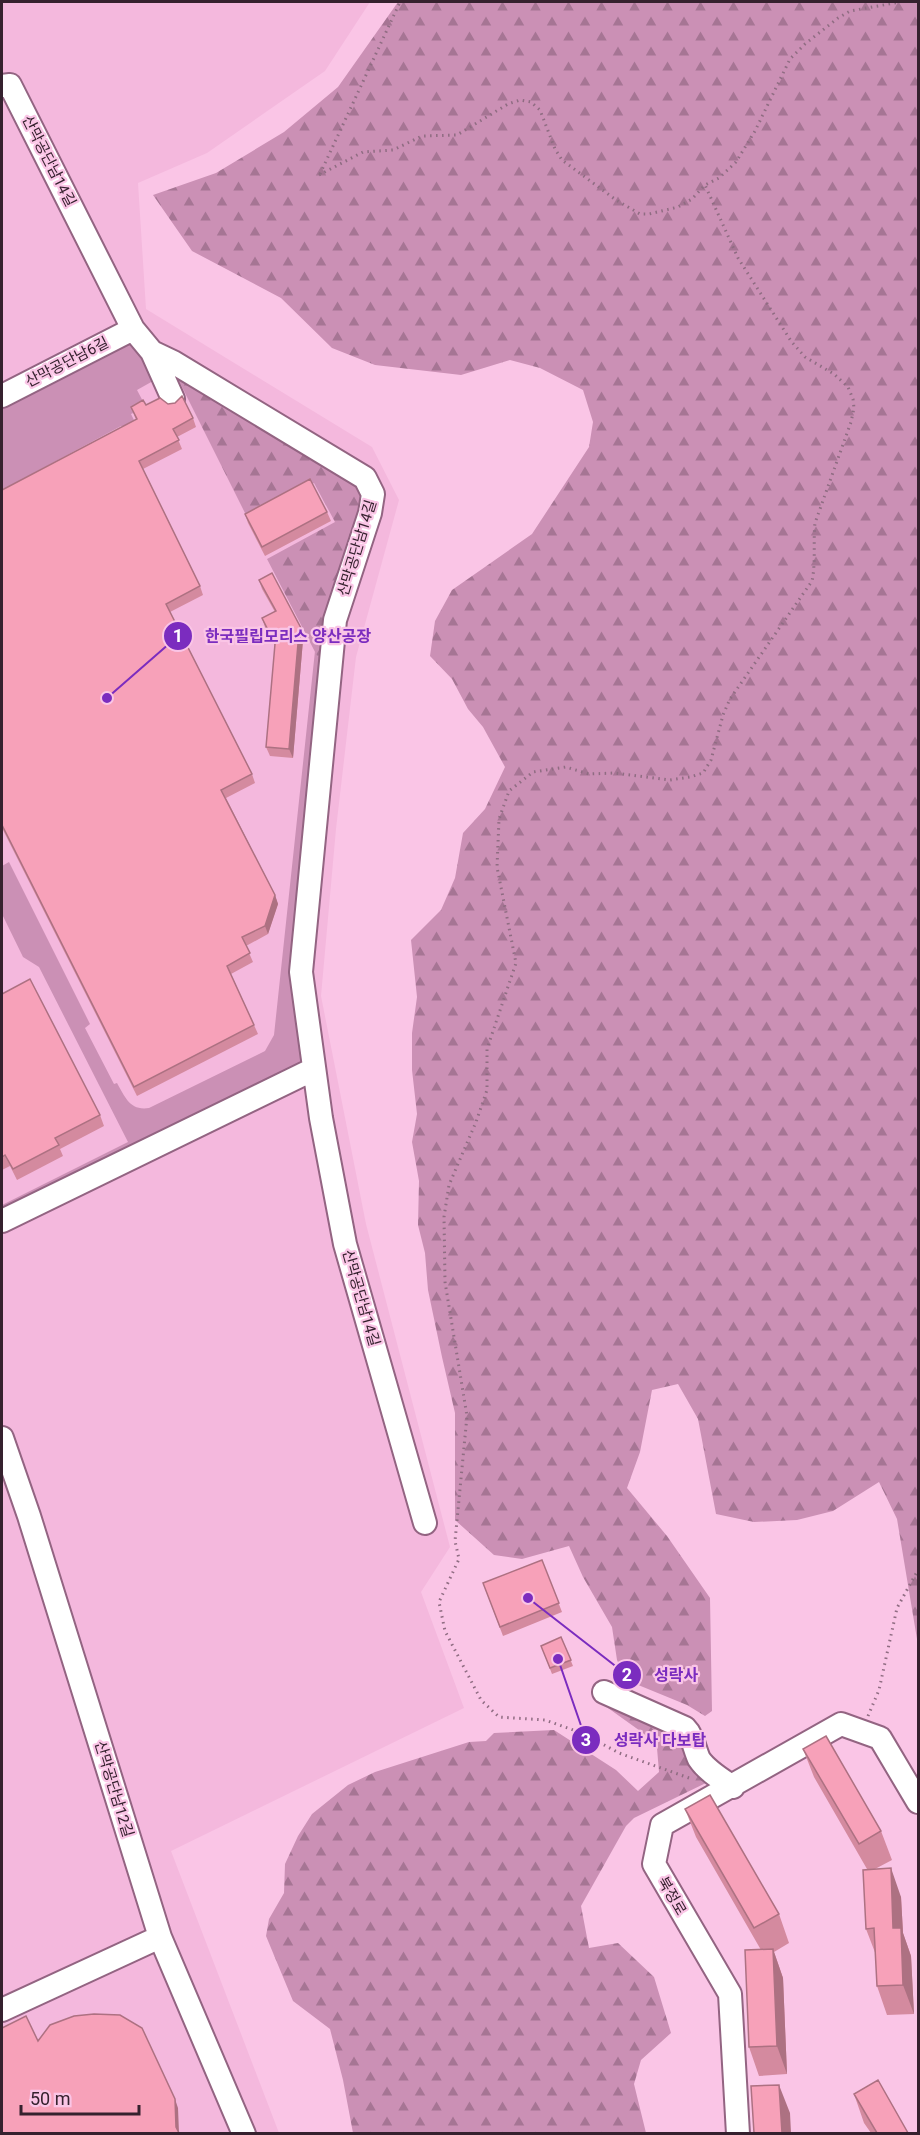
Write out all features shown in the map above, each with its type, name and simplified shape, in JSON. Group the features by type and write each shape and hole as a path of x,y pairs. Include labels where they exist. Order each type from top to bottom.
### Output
{"street":[{"name":"산막공단남14길","path":"2,86 10,85 133,329 152,352 173,362 365,478 373,494 370,513 335,620 301,972 321,1118 345,1244 425,1524"},
{"name":"산막공단남6길","path":"2,396 133,329"},
{"path":"152,352 162,391"},
{"path":"2,1221 314,1069"},
{"name":"산막공단남12길","path":"2,1438 29,1516 160,1937 244,2133"},
{"path":"604,1692 685,1728 703,1764 727,1789"},
{"name":"북정로","path":"738,2133 730,1994 654,1864 662,1825 840,1724 880,1738 918,1802"},
{"path":"2,2010 160,1937"}],"path":[{"path":"400,2 319,175 363,152 393,150 422,136 457,135 507,104 520,100 531,102 540,110 555,149 562,160 634,211 649,214 678,207 692,199 705,185 729,170 745,149 790,59 805,44 850,11 900,2"},
{"path":"705,185 738,258 791,341 805,357 842,380 853,399 854,408 815,523 812,581 730,699 707,769 703,773 690,777 670,780 615,773 589,774 566,767 533,772 509,791 499,819 497,867 516,963 487,1049 487,1090 476,1122 448,1185 444,1217 445,1282 467,1416 455,1541 459,1559 439,1602 445,1631 481,1700 499,1717 545,1720 582,1733 619,1753 727,1789"},
{"path":"861,1731 879,1690 897,1608 918,1570"}],"shaded area":[{"path":"2,2 370,2 325,71 207,153 138,183 146,309 372,447 399,500 356,657 336,829 321,996 366,1224 450,1547 421,1592 464,1708 171,1851 279,2133 2,2134"}],"green space":[{"path":"398,2 918,2 918,1645 897,1519 879,1482 833,1511 797,1520 754,1522 716,1514 698,1419 678,1384 652,1390 640,1452 627,1488 667,1536 710,1598 712,1711 705,1716 687,1705 626,1680 617,1660 612,1627 583,1577 569,1546 522,1559 494,1555 455,1520 455,1413 428,1290 425,1253 418,1225 419,1181 412,1142 417,1114 412,1070 412,1033 417,997 411,940 441,910 455,878 463,833 485,809 505,767 452,679 430,656 435,621 452,590 532,534 589,447 593,422 583,390 540,368 510,360 461,375 375,365 332,348 281,298 192,251 153,195 216,173 284,132 338,87"},
{"path":"132,339 153,381 137,390 146,407 131,414 137,426 121,426 2,490 2,401"},
{"path":"171,365 365,478 329,679 267,559 335,522 314,483 248,519"},
{"path":"315,651 329,679 301,972 314,1069 2,1221 2,1205 128,1142 39,967 23,957 2,914 2,866 9,862 90,1024 85,1028 114,1084 117,1083 133,1105 149,1108 265,1051 274,1035"},
{"path":"611,1704 678,1729 710,1781 634,1818 626,1826 581,1906 589,1948 618,1943 654,1977 671,2033 641,2060 634,2084 646,2133 353,2133 330,2029 293,2001 266,1936 269,1919 284,1893 285,1864 298,1836 312,1814 348,1785 375,1772 469,1742 486,1741 494,1733 554,1730 616,1770 638,1791 659,1772 657,1748 643,1733 608,1708"}],"building":[{"path":"182,396 193,418 173,429 179,440 139,461 200,586 166,604 252,774 221,790 275,895 265,926 242,937 250,953 227,966 254,1025 134,1087 2,825 2,490 137,419 131,407 143,400 146,405 160,398 168,404 175,403"},
{"path":"310,479 327,512 262,547 245,514"},
{"path":"272,573 302,630 299,632 289,749 266,747 275,644 262,618 276,611 259,580"},
{"path":"30,979 100,1115 55,1138 59,1145 13,1169 5,1155 2,1157 2,994"},
{"path":"542,1560 559,1603 500,1627 483,1583"},
{"path":"561,1637 571,1660 550,1668 541,1646"},
{"path":"826,1736 881,1831 859,1844 803,1749"},
{"path":"710,1795 779,1914 754,1928 685,1809"},
{"path":"891,1868 893,1928 901,1928 903,1985 877,1986 874,1928 866,1929 863,1870"},
{"path":"773,1949 777,2046 749,2047 745,1950"},
{"path":"120,2015 142,2028 175,2099 176,2127 179,2133 2,2133 2,2028 26,2016 38,2041 50,2025 74,2016"},
{"path":"878,2080 908,2133 877,2133 854,2094"},
{"path":"779,2085 782,2133 754,2133 751,2086"}],"place":[{"name":"한국필립모리스 양산공장","path":"107,698"},
{"name":"성락사","path":"528,1598"},
{"name":"성락사 다보탑","path":"558,1659"}]}
